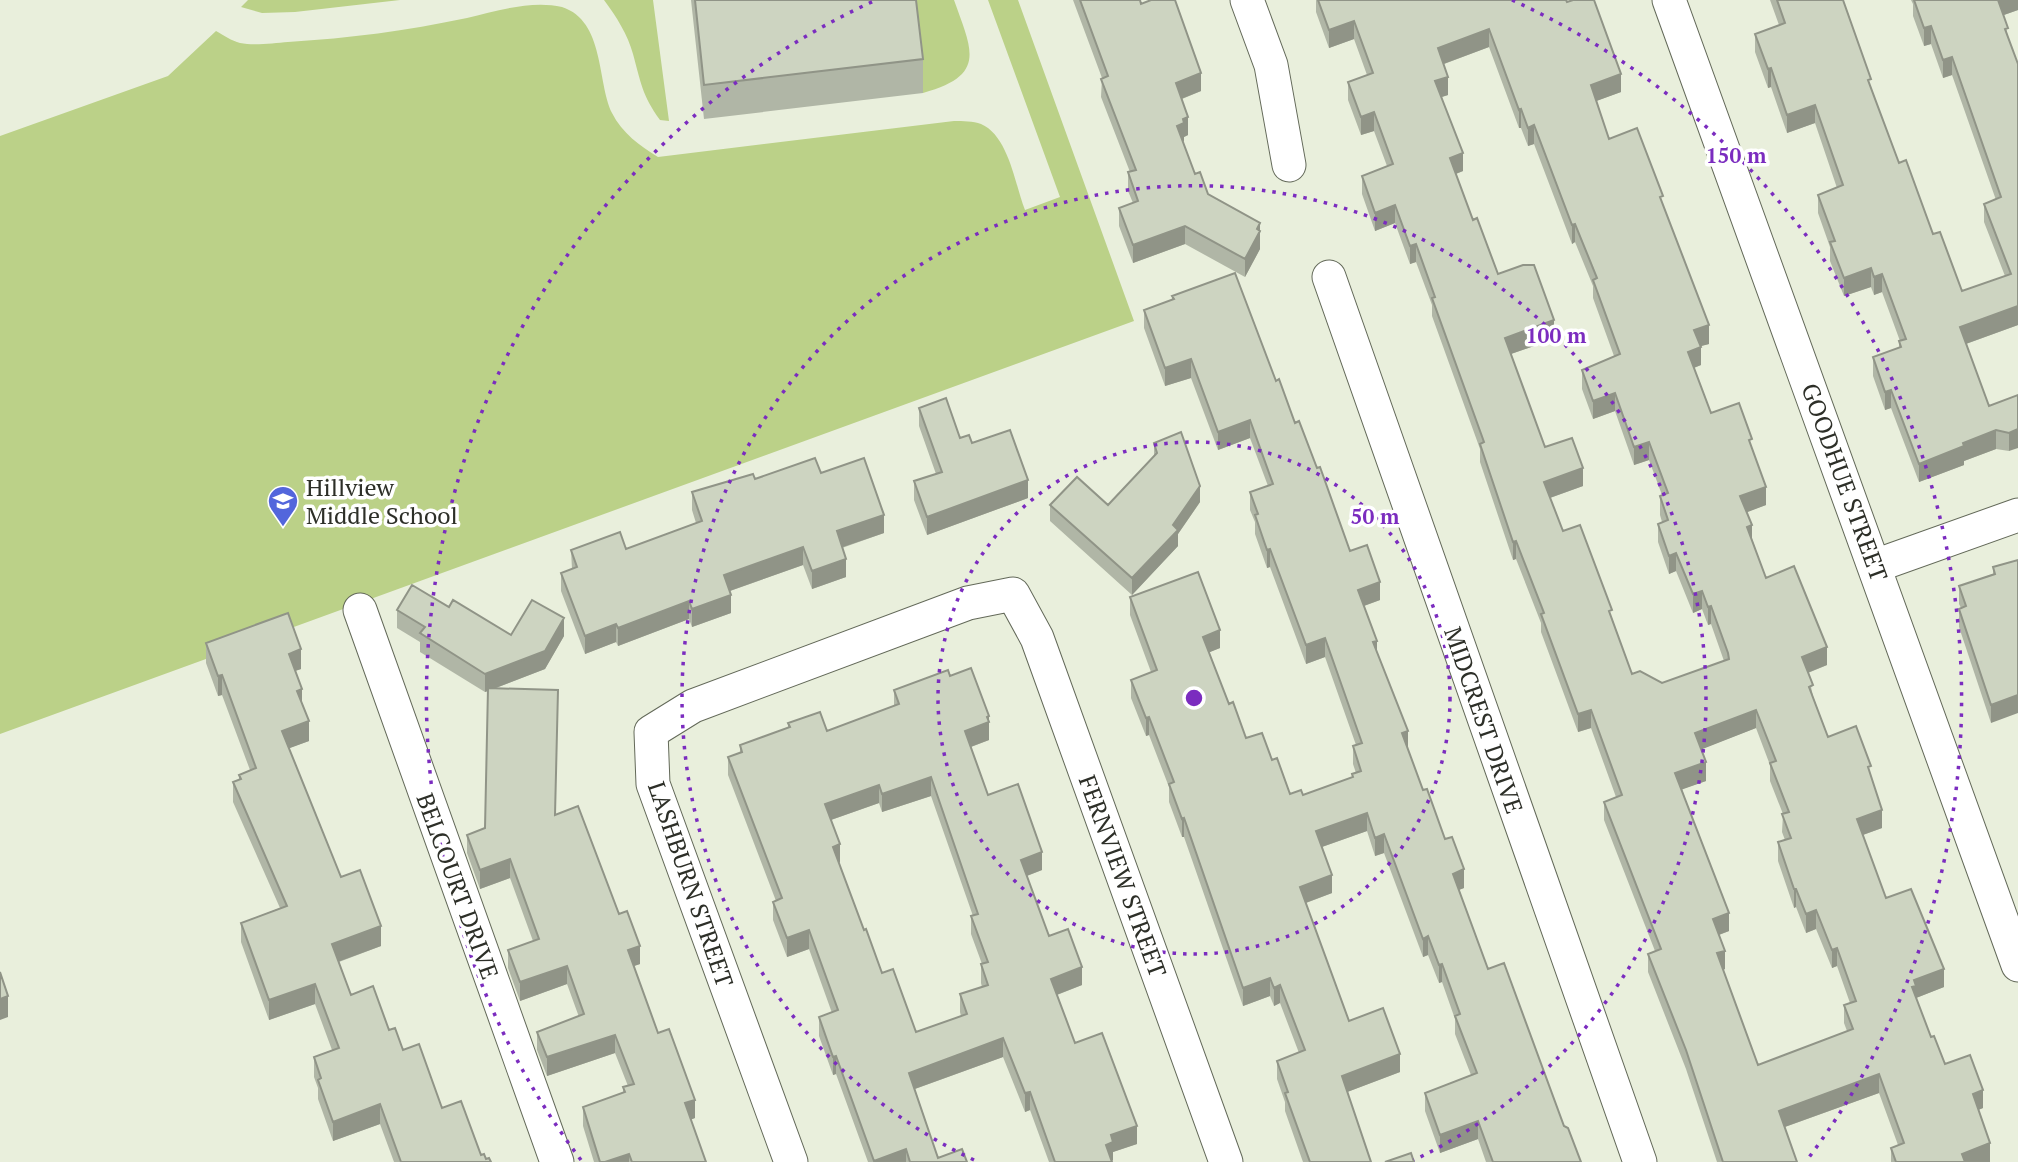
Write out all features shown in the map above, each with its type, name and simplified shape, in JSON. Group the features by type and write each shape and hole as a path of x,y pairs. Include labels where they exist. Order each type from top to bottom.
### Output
{"street":[{"path":"1247,0 1271,65 1289,165"},
{"name":"GOODHUE STREET","path":"1669,0 2018,965"},
{"name":"MIDCREST DRIVE","path":"1329,277 1640,1162"},
{"path":"1875,566 2018,515"},
{"name":"LASHBURN STREET","path":"792,1162 653,784 651,732 693,706 968,603 1013,594"},
{"name":"FERNVIEW STREET","path":"1013,594 1037,638 1226,1162"},
{"name":"BELCOURT DRIVE","path":"360,610 556,1162"}],"green space":[{"path":"248,0 400,0 262,13 241,7"},
{"path":"604,0 653,0 669,121 660,120 649,103 628,40"},
{"path":"912,0 954,0 969,47 966,69 957,78 923,93"},
{"name":"Hillview Middle School","path":"988,0 1018,0 1134,321 0,734 0,136 168,76 216,31 240,43 270,44 378,33 444,23 514,7 550,5 576,14 586,25 598,54 612,113 632,138 658,157 954,121 971,122 991,130 1005,150 1025,210 1060,197"}],"building":[{"path":"695,0 916,0 923,59 704,85"},
{"path":"1080,0 1140,0 1141,4 1151,0 1175,0 1201,73 1176,83 1188,117 1183,119 1184,123 1177,126 1195,174 1200,172 1208,194 1260,223 1257,229 1260,231 1245,259 1185,226 1133,245 1119,208 1138,201 1128,172 1136,170 1101,79 1108,76"},
{"path":"1318,0 1594,0 1621,74 1591,85 1609,139 1637,128 1709,325 1694,330 1701,347 1688,352 1711,413 1739,403 1766,487 1740,496 1752,525 1747,527 1766,578 1794,566 1827,647 1802,657 1813,685 1809,687 1828,737 1856,726 1871,766 1868,767 1882,810 1857,819 1886,898 1911,889 1944,969 1914,980 1916,986 1912,987 1931,1037 1934,1036 1945,1064 1970,1055 1983,1090 1973,1094 1990,1143 1962,1154 1965,1162 1896,1162 1891,1148 1904,1143 1879,1074 1779,1111 1797,1162 1723,1162 1686,1050 1648,954 1661,949 1604,802 1622,795 1591,710 1578,714 1541,614 1544,613 1516,541 1513,542 1480,444 1484,442 1432,298 1435,297 1416,244 1410,246 1395,205 1375,213 1362,176 1393,164 1374,112 1361,117 1348,82 1373,73 1354,21 1329,30","holes":["1489,29 1519,110 1521,109 1528,128 1534,125 1572,225 1575,224 1597,278 1593,280 1620,354 1582,370 1593,401 1615,393 1634,447 1649,442 1668,493 1660,496 1668,520 1658,524 1669,556 1676,553 1693,594 1702,591 1708,607 1711,606 1728,653 1729,659 1662,683 1640,671 1632,674 1609,611 1612,610 1580,525 1563,531 1544,482 1583,468 1572,438 1545,447 1505,338 1554,320 1534,265 1523,265 1498,274 1477,218 1473,220 1450,158 1463,153 1435,81 1448,77 1438,48","1756,710 1776,761 1770,763 1789,812 1782,814 1791,838 1778,842 1794,889 1806,914 1816,910 1832,950 1837,948 1856,1001 1844,1005 1853,1029 1758,1065 1717,953 1725,951 1713,919 1729,913 1675,773 1706,762 1695,733"]},
{"path":"1777,0 1843,0 1871,79 1868,80 1899,163 1906,160 1933,234 1940,232 1962,291 2011,274 1984,204 2001,197 1952,57 1943,60 1931,26 1924,28 1914,0 1998,0 2018,64 2018,306 1960,327 1989,406 2018,395 2018,429 2009,433 1996,430 1919,464 1891,390 1885,392 1873,357 1901,347 1899,341 1906,339 1882,274 1874,277 1871,268 1844,278 1830,242 1835,241 1818,195 1843,185 1815,105 1787,115 1771,68 1768,69 1755,34 1785,23"},
{"path":"1235,273 1276,381 1279,379 1295,423 1299,421 1317,468 1320,467 1350,551 1367,545 1380,582 1358,590 1377,641 1373,642 1408,731 1402,733 1423,790 1427,789 1445,839 1452,837 1464,869 1453,874 1488,969 1504,963 1564,1126 1568,1128 1581,1162 1493,1162 1478,1121 1440,1135 1425,1093 1477,1073 1455,1016 1460,1014 1442,964 1439,965 1428,936 1423,939 1384,834 1375,838 1367,813 1316,831 1332,875 1300,887 1349,1021 1383,1008 1400,1054 1342,1076 1371,1162 1310,1162 1285,1093 1288,1092 1277,1061 1305,1050 1280,985 1274,988 1270,978 1243,988 1184,818 1182,819 1169,784 1174,782 1149,717 1146,718 1131,680 1157,670 1130,597 1198,572 1220,630 1203,637 1229,704 1233,702 1246,738 1262,733 1272,760 1277,758 1290,794 1301,790 1303,795 1353,777 1352,774 1361,771 1353,746 1362,743 1325,638 1306,645 1255,515 1258,514 1250,492 1273,484 1250,420 1218,432 1191,359 1165,368 1144,310 1174,299 1172,296"},
{"path":"946,398 960,438 969,435 972,443 1010,430 1028,480 927,517 914,481 942,472 919,408"},
{"path":"1181,432 1200,486 1173,525 1178,530 1132,578 1050,505 1077,477 1108,505 1157,453 1154,443"},
{"path":"815,458 821,473 864,458 884,515 837,531 846,559 812,571 803,547 724,575 731,595 692,609 689,601 618,628 616,624 585,636 561,573 577,567 571,550 620,532 626,549 702,521 692,492 753,474 755,479"},
{"path":"2018,560 2018,695 1991,705 1959,609 1966,606 1959,586 1995,574 1993,567"},
{"path":"412,585 449,607 453,600 511,635 532,600 564,618 545,651 485,674 420,633 425,627 397,610"},
{"path":"288,613 301,649 289,654 302,689 297,691 309,721 282,731 341,877 360,870 381,926 332,944 351,995 373,986 389,1030 395,1028 403,1050 419,1044 442,1108 461,1101 481,1155 484,1154 491,1162 401,1162 380,1104 333,1122 318,1080 321,1078 314,1057 339,1048 315,984 269,1000 241,923 287,906 233,782 241,779 239,775 256,768 222,675 218,676 206,643"},
{"path":"971,668 989,722 965,731 988,795 1018,784 1042,852 1021,860 1049,936 1068,929 1082,967 1051,979 1075,1043 1102,1033 1137,1126 1111,1135 1113,1142 1106,1145 1112,1162 1055,1162 1030,1092 1025,1093 1003,1038 909,1073 938,1158 962,1149 967,1162 910,1162 906,1149 874,1161 819,1017 838,1010 809,930 787,938 773,902 782,898 728,757 742,752 740,745 790,727 788,723 820,712 827,731 899,704 894,690 948,670 950,676","holes":["931,777 978,914 971,916 988,962 981,964 988,985 960,994 967,1014 916,1032 893,969 882,973 866,929 864,930 833,847 840,844 825,804 879,785 882,794"]},
{"path":"488,688 558,690 555,815 578,806 619,914 627,911 640,946 628,950 658,1033 669,1029 695,1100 685,1103 706,1162 632,1162 629,1154 600,1162 583,1107 625,1092 623,1087 634,1084 615,1035 547,1057 537,1032 584,1014 567,966 520,982 508,950 539,939 510,859 480,870 467,835 485,828"},
{"path":"0,972 8,996 0,999"},
{"path":"1411,1153 1414,1162 1385,1162"}],"place":[{"name":"Hillview Middle School","path":"283,528"}]}
